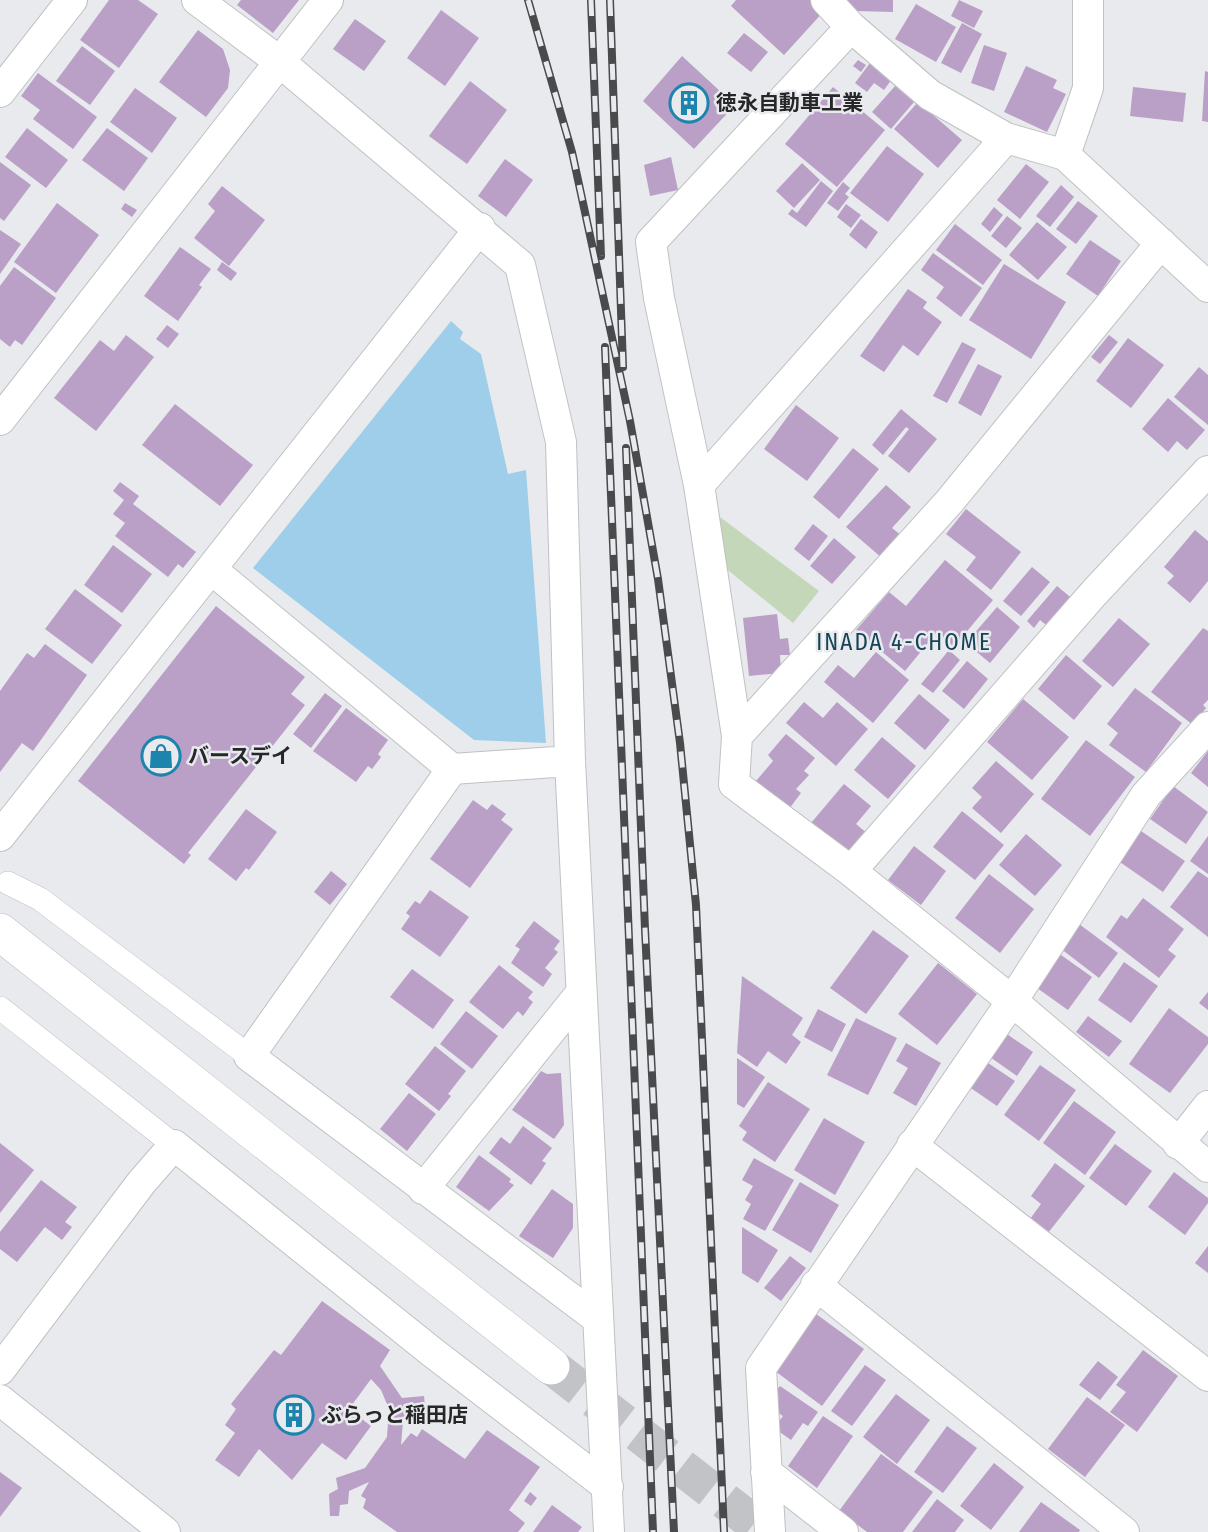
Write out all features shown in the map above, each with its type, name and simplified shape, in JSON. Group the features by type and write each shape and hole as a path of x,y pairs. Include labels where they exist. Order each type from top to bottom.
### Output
{"street":[{"path":"0,92 72,0"},
{"path":"197,0 280,62 480,228 520,265 561,442 570,761 609,1532"},
{"path":"4,407 328,0"},
{"path":"827,0 851,27 930,95 1006,138 1065,155 1208,287"},
{"path":"1065,155 1088,88 1088,0"},
{"path":"851,27 652,242 659,298 699,485 737,736 734,783 1012,1001 1208,1167"},
{"path":"699,485 1006,138"},
{"path":"0,836 480,228"},
{"path":"737,736 949,502 1161,243"},
{"path":"850,872 1094,593 1208,471"},
{"path":"211,569 452,769 570,761"},
{"path":"770,1532 761,1368 1012,1001 1146,795 1208,727"},
{"path":"248,1056 452,769"},
{"path":"8,883 40,899 598,1319"},
{"path":"0,932 551,1366"},
{"path":"424,1189 581,993"},
{"path":"0,1008 432,1352 608,1486"},
{"path":"1178,1144 1208,1106"},
{"path":"0,1370 141,1183 174,1144"},
{"path":"912,1145 1208,1376"},
{"path":"816,1285 1124,1532"},
{"path":"0,1400 160,1530"},
{"path":"766,1472 843,1532"}],"green space":[{"path":"720,517 819,591 793,623 724,567"}],"water":[{"path":"451,321 463,332 460,339 481,354 508,474 526,470 546,743 474,740 253,568"}],"building":[{"path":"109,0 138,0 158,14 119,68 80,40"},
{"path":"241,0 299,0 273,33 237,5"},
{"path":"736,0 814,0 825,10 784,55 731,6"},
{"path":"847,0 893,0 893,12 856,11"},
{"path":"959,0 983,11 974,28 951,16"},
{"path":"916,4 956,27 936,62 895,39"},
{"path":"441,10 479,38 445,86 407,58"},
{"path":"355,19 386,41 364,71 333,49"},
{"path":"962,23 982,34 961,73 941,63"},
{"path":"198,30 223,49 230,70 228,88 206,117 159,82"},
{"path":"744,33 768,52 751,72 727,53"},
{"path":"984,45 1007,53 994,91 971,83"},
{"path":"82,46 115,71 90,105 56,81"},
{"name":"徳永自動車工業","path":"682,56 735,105 694,149 643,101"},
{"path":"858,60 866,65 861,72 853,66"},
{"path":"870,63 892,79 884,90 874,83 867,92 855,83"},
{"path":"1026,66 1057,80 1053,88 1066,94 1047,132 1004,112"},
{"path":"1205,71 1208,72 1208,122 1202,121"},
{"path":"38,73 97,117 73,149 33,119 40,110 21,96"},
{"path":"470,81 507,110 467,164 429,136"},
{"path":"895,86 914,102 891,129 872,112"},
{"path":"833,87 885,130 837,187 785,144"},
{"path":"1133,87 1186,93 1183,122 1130,116"},
{"path":"135,88 177,118 152,153 110,122"},
{"path":"918,102 962,140 938,168 894,129"},
{"path":"27,128 68,160 46,188 5,157"},
{"path":"107,128 148,158 124,191 82,160"},
{"path":"887,146 924,174 888,222 850,193"},
{"path":"671,157 678,190 650,196 644,165"},
{"path":"505,159 533,180 506,217 478,196"},
{"path":"0,162 31,185 4,221 0,218"},
{"path":"802,163 820,180 794,208 776,191"},
{"path":"1026,164 1049,182 1020,219 997,200"},
{"path":"821,181 833,191 806,227 788,214 792,209 797,213"},
{"path":"843,182 850,188 845,194 849,197 838,211 827,203"},
{"path":"1061,185 1074,197 1050,227 1036,216"},
{"path":"222,186 265,220 229,266 194,238 215,211 208,204"},
{"path":"1078,201 1098,216 1076,244 1056,229"},
{"path":"57,203 99,235 56,293 14,262"},
{"path":"125,203 137,210 132,217 121,209"},
{"path":"846,204 861,215 851,228 837,217"},
{"path":"994,207 1003,215 990,232 981,224"},
{"path":"1007,216 1022,228 1006,248 991,236"},
{"path":"861,219 878,232 866,249 849,235"},
{"path":"1037,222 1067,247 1038,280 1009,255"},
{"path":"955,224 1002,260 983,285 936,250"},
{"path":"0,230 21,244 0,274"},
{"path":"1090,240 1121,261 1098,296 1066,274"},
{"path":"180,247 211,269 178,321 144,296"},
{"path":"933,253 982,288 961,317 936,298 944,287 921,270"},
{"path":"222,262 237,273 231,281 217,270"},
{"path":"1004,264 1066,302 1031,359 969,320"},
{"path":"14,267 56,298 22,345 15,340 10,347 0,339 0,286"},
{"path":"908,289 927,302 923,308 942,322 918,356 903,345 884,372 860,356"},
{"path":"167,325 179,334 168,348 156,339"},
{"path":"126,335 154,357 96,431 54,398 100,340 114,351"},
{"path":"1109,335 1118,342 1100,364 1091,357"},
{"path":"1128,338 1164,365 1131,408 1096,381"},
{"path":"962,342 976,349 947,403 933,396"},
{"path":"978,364 1002,376 981,416 958,403"},
{"path":"1199,367 1208,375 1208,425 1174,397"},
{"path":"1168,398 1205,430 1187,450 1177,441 1168,452 1142,429"},
{"path":"175,404 253,465 220,506 142,445"},
{"path":"796,405 839,438 807,481 764,449"},
{"path":"901,409 937,439 909,473 888,456 909,429 906,427 883,455 872,445"},
{"path":"853,448 879,469 839,519 813,497"},
{"path":"120,482 139,496 133,504 196,552 183,568 178,564 168,577 115,536 125,523 113,514 124,500 113,491"},
{"path":"886,485 911,507 892,528 902,536 882,558 846,527"},
{"path":"966,509 1021,552 991,590 966,570 976,557 946,534"},
{"path":"813,524 828,536 809,561 794,549"},
{"path":"1195,530 1208,541 1208,581 1190,603 1167,583 1174,576 1164,567"},
{"path":"834,538 856,557 832,584 810,566"},
{"path":"113,545 152,574 122,613 84,585"},
{"path":"945,560 993,600 954,647 937,632 905,671 856,630 889,592 906,606"},
{"path":"1032,567 1050,582 1021,616 1003,601"},
{"path":"1057,586 1075,601 1051,629 1040,620 1034,628 1027,621"},
{"path":"75,589 122,625 92,664 45,629"},
{"path":"216,606 305,677 291,694 305,705 188,853 191,855 184,864 78,781"},
{"path":"997,607 1020,627 990,663 966,643"},
{"path":"777,614 780,639 788,638 790,655 780,655 781,673 749,676 743,618"},
{"path":"1119,618 1150,644 1113,687 1082,661"},
{"path":"1203,628 1208,631 1208,700 1203,705 1206,708 1193,725 1151,692"},
{"path":"45,644 87,675 33,751 22,743 0,772 0,691 27,653 34,658"},
{"path":"949,650 960,660 933,693 921,684"},
{"path":"876,652 909,680 873,723 824,682 838,665 854,678"},
{"path":"1066,655 1102,686 1074,720 1038,689"},
{"path":"967,661 988,679 964,709 942,691"},
{"path":"1135,688 1182,723 1146,772 1109,745 1118,733 1107,724"},
{"path":"325,693 342,706 311,748 293,734"},
{"path":"919,694 950,720 925,750 894,723"},
{"path":"1023,699 1069,737 1032,780 987,742"},
{"path":"804,702 823,718 837,702 868,729 836,766 786,723"},
{"path":"346,708 388,740 372,769 368,766 356,782 313,751"},
{"path":"786,734 815,758 804,771 809,775 796,789 801,793 789,809 756,781 773,761 768,755"},
{"path":"882,737 916,766 888,799 854,770"},
{"path":"1086,740 1135,777 1090,836 1041,799"},
{"path":"1208,751 1208,787 1191,773"},
{"path":"996,761 1034,794 1001,833 972,808 982,797 972,788"},
{"path":"844,784 871,806 856,824 868,834 850,856 811,823"},
{"path":"1173,786 1208,812 1186,844 1150,819"},
{"path":"473,800 487,810 492,804 506,814 501,820 513,829 470,888 430,859"},
{"path":"246,809 277,832 249,870 246,868 236,881 208,859"},
{"path":"962,811 1004,845 975,880 933,847"},
{"path":"1138,829 1185,861 1163,892 1117,860"},
{"path":"1026,834 1062,865 1035,896 999,865"},
{"path":"1208,836 1208,874 1190,861"},
{"path":"914,846 946,871 921,905 888,880"},
{"path":"331,871 347,884 330,905 314,892"},
{"path":"1198,871 1208,878 1208,937 1170,907"},
{"path":"989,874 1034,909 1000,953 955,918"},
{"path":"430,890 469,917 440,957 401,929 410,916 406,913 415,901 420,904"},
{"path":"1143,898 1184,929 1168,950 1176,956 1159,978 1106,937 1121,915 1127,919"},
{"path":"534,921 560,941 554,949 558,952 545,968 552,974 543,987 511,963 520,949 515,946"},
{"path":"1075,921 1118,953 1099,978 1056,945"},
{"path":"873,930 909,956 866,1014 830,988"},
{"path":"1054,950 1092,977 1068,1010 1030,983"},
{"path":"1124,962 1158,986 1131,1023 1098,1000"},
{"path":"938,963 977,994 937,1045 898,1014"},
{"path":"499,965 533,992 528,998 533,1002 523,1016 518,1011 503,1029 469,1002"},
{"path":"412,969 454,1000 433,1029 390,997"},
{"path":"742,976 803,1018 792,1035 801,1042 786,1064 768,1051 757,1067 737,1053"},
{"path":"1208,992 1208,1010 1199,1003"},
{"path":"1169,1008 1208,1037 1208,1044 1170,1093 1129,1064"},
{"path":"818,1009 846,1024 832,1052 804,1037"},
{"path":"466,1011 498,1036 472,1069 440,1044"},
{"path":"1088,1016 1122,1041 1109,1057 1076,1032"},
{"path":"856,1018 897,1038 868,1095 827,1075"},
{"path":"1004,1032 1033,1052 1017,1076 987,1055"},
{"path":"906,1043 941,1063 916,1106 893,1093 908,1068 896,1061"},
{"path":"435,1046 466,1071 439,1111 405,1084"},
{"path":"737,1058 765,1077 744,1108 737,1104"},
{"path":"982,1059 1015,1081 997,1106 965,1084"},
{"path":"1040,1065 1076,1090 1039,1141 1004,1115"},
{"path":"541,1071 547,1074 561,1073 564,1125 554,1139 512,1110"},
{"path":"768,1082 810,1109 775,1162 742,1140 747,1132 739,1126"},
{"path":"409,1093 436,1114 407,1151 380,1129"},
{"path":"1074,1101 1116,1132 1085,1175 1043,1143"},
{"path":"824,1118 865,1142 835,1195 794,1170"},
{"path":"523,1126 552,1148 542,1161 546,1163 531,1185 489,1153 501,1137 510,1144"},
{"path":"0,1143 34,1170 0,1213"},
{"path":"1115,1144 1152,1171 1126,1206 1089,1178"},
{"path":"479,1155 511,1179 509,1182 514,1185 489,1211 456,1187"},
{"path":"754,1158 794,1180 765,1231 743,1219 751,1204 745,1200 753,1186 742,1180"},
{"path":"1055,1163 1085,1186 1048,1233 1030,1219 1041,1204 1031,1196"},
{"path":"1174,1172 1208,1198 1208,1203 1185,1235 1148,1207"},
{"path":"41,1180 77,1207 65,1222 72,1227 62,1240 45,1227 17,1262 0,1249 0,1232"},
{"path":"800,1182 839,1205 811,1253 772,1230"},
{"path":"552,1189 573,1204 573,1228 553,1258 519,1236"},
{"path":"742,1227 778,1250 758,1283 742,1273"},
{"path":"1208,1246 1208,1273 1195,1263"},
{"path":"790,1256 806,1268 781,1301 764,1288"},
{"name":"ぶらっと稲田店","path":"322,1301 390,1350 380,1366 402,1398 424,1396 425,1407 415,1409 414,1420 403,1421 401,1445 411,1433 417,1437 422,1429 465,1459 487,1430 540,1467 509,1510 525,1523 518,1532 397,1532 363,1508 366,1499 361,1496 369,1482 349,1491 348,1504 340,1505 339,1516 330,1516 329,1494 338,1489 336,1478 365,1468 387,1437 389,1409 381,1390 371,1379 349,1409 371,1426 346,1460 322,1443 292,1480 259,1449 239,1477 215,1460 235,1433 225,1425 236,1409 231,1404 274,1350 281,1355"},
{"path":"812,1311 864,1349 822,1406 771,1368"},
{"path":"1143,1350 1178,1376 1137,1432 1110,1412 1126,1392 1116,1385"},
{"path":"1098,1361 1118,1377 1100,1400 1079,1385"},
{"path":"865,1365 886,1380 852,1426 831,1411"},
{"path":"780,1386 818,1412 808,1426 803,1423 791,1440 774,1428 783,1416 772,1409 771,1397"},
{"path":"896,1394 930,1420 897,1464 863,1437"},
{"path":"1087,1397 1125,1425 1085,1477 1048,1449"},
{"path":"823,1416 853,1436 817,1488 788,1466"},
{"path":"947,1426 977,1448 943,1493 914,1472"},
{"path":"881,1454 933,1492 903,1532 867,1532 839,1511"},
{"path":"994,1463 1024,1487 991,1530 960,1506"},
{"path":"0,1472 22,1488 0,1517"},
{"path":"530,1492 537,1498 531,1506 524,1501"},
{"path":"937,1499 964,1520 955,1532 912,1532"},
{"path":"1041,1502 1080,1530 1079,1532 1019,1532"},
{"path":"552,1505 582,1527 578,1532 533,1532"}],"tunnel":[{"path":"551,1366 765,1532"}],"railway":[{"path":"528,0 572,152 630,421 658,579 680,743 696,905 724,1532"},
{"path":"591,0 601,256"},
{"path":"610,0 623,367"},
{"path":"605,347 653,1532"},
{"path":"626,448 645,929 674,1532"}],"place":[{"name":"徳永自動車工業","path":"689,103"},
{"name":"バースデイ","path":"161,756"},
{"name":"ぶらっと稲田店","path":"294,1415"}],"district":[{"name":"INADA 4-CHOME","path":"904,642"}]}
